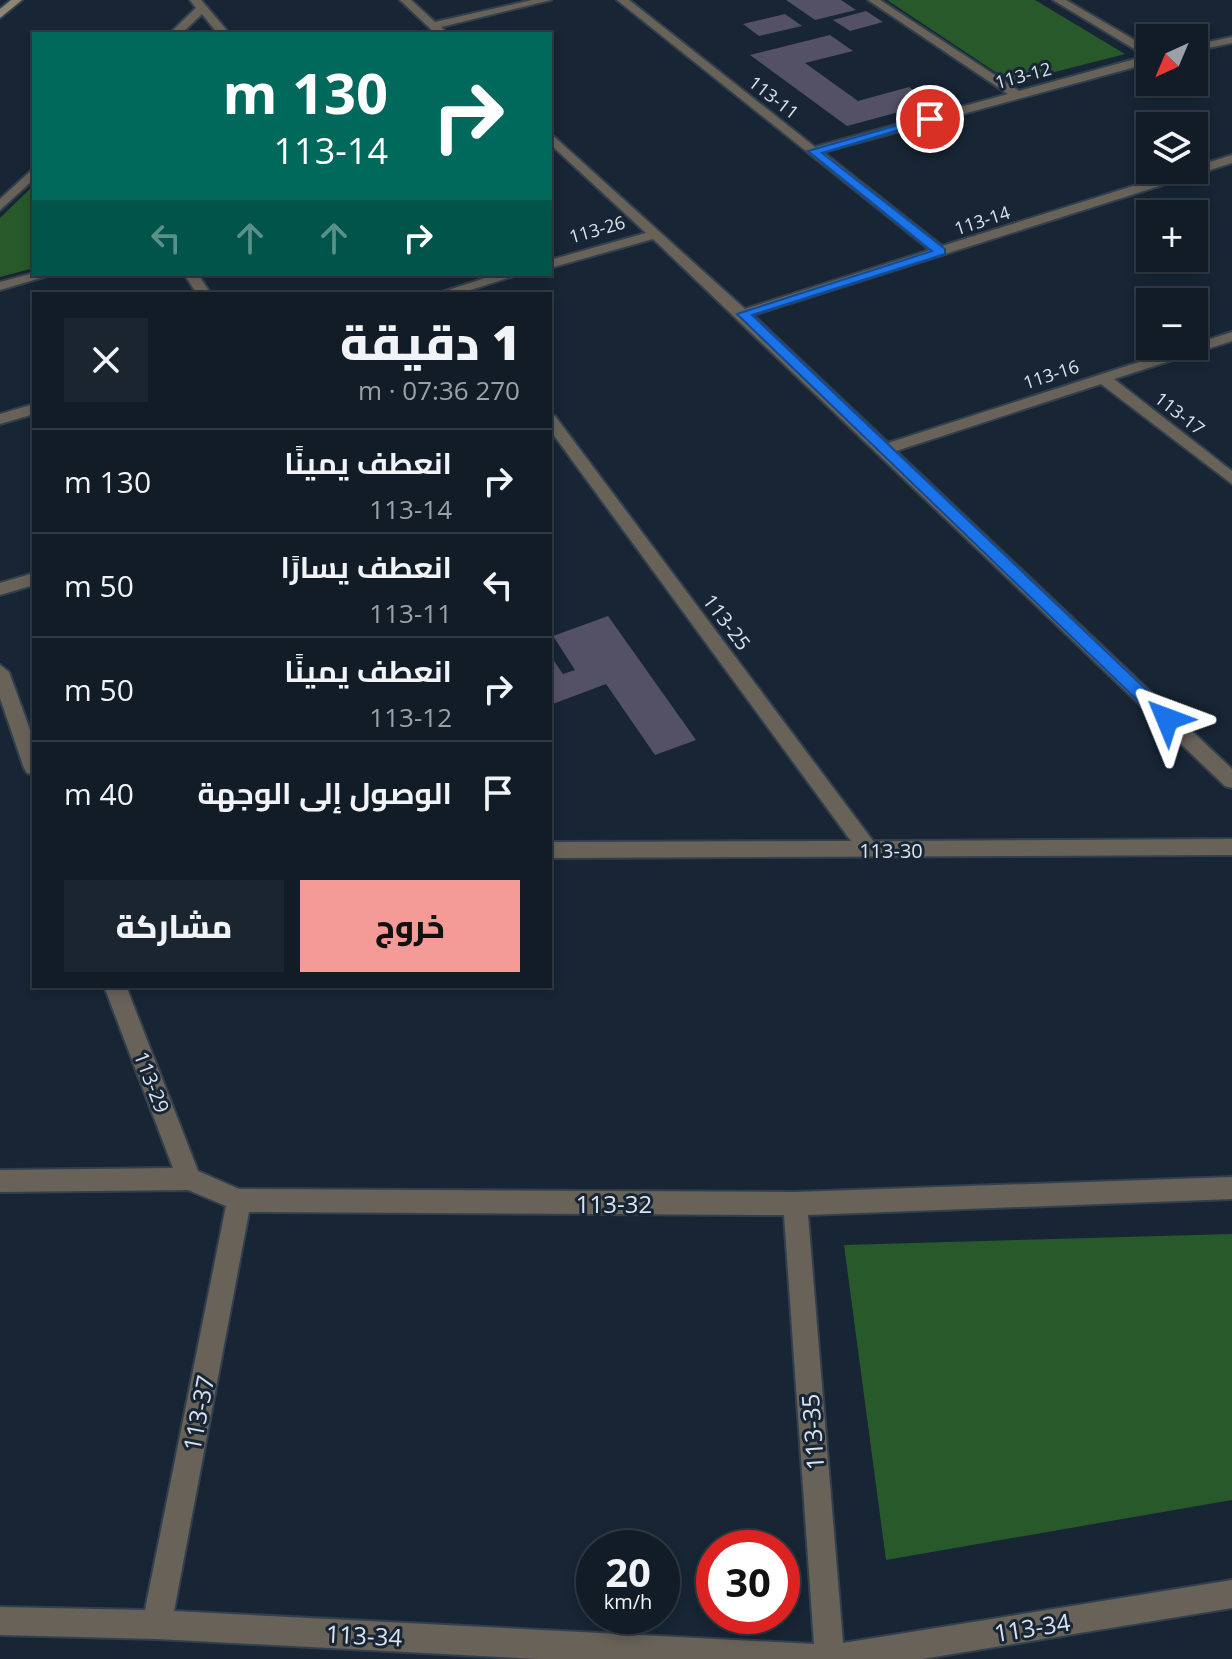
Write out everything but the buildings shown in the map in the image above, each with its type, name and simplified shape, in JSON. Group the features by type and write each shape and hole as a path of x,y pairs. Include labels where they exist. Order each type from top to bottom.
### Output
{"main road":[{"path":"0,15 17,0"}],"street":[{"path":"405,0 437,30 546,0"},
{"name":"113-11","path":"622,0 941,252"},
{"path":"873,0 1017,95"},
{"path":"1058,0 1136,48"},
{"path":"177,32 198,4 222,32"},
{"path":"1208,45 1232,40"},
{"name":"113-12","path":"814,151 1136,61"},
{"path":"553,143 743,314 1232,781"},
{"name":"113-14","path":"743,314 1232,159"},
{"path":"0,206 32,174"},
{"name":"113-26","path":"552,263 656,234"},
{"path":"0,286 39,276"},
{"path":"453,292 506,276"},
{"name":"113-16","path":"883,450 1232,336"},
{"name":"113-17","path":"1103,378 1232,479"},
{"path":"0,419 32,410"},
{"name":"113-25","path":"552,422 869,850"},
{"path":"0,589 32,580"},
{"path":"0,672 32,762"},
{"name":"113-30","path":"552,850 1232,847"},
{"name":"113-29","path":"116,988 189,1179"},
{"name":"113-32","path":"0,1181 189,1179 239,1200 795,1204 1232,1188"},
{"name":"113-37","path":"157,1625 239,1200"},
{"name":"113-35","path":"795,1204 829,1659"},
{"name":"113-34","path":"0,1621 157,1625 829,1659 1232,1594"}],"green space":[{"path":"887,0 1035,0 1125,54 1012,83"},
{"path":"32,187 32,269 0,277 0,218"},
{"path":"1232,1234 1232,1500 886,1560 844,1245"}],"route":[{"path":"930,119 814,151 941,252 743,314 1167,719"}]}
